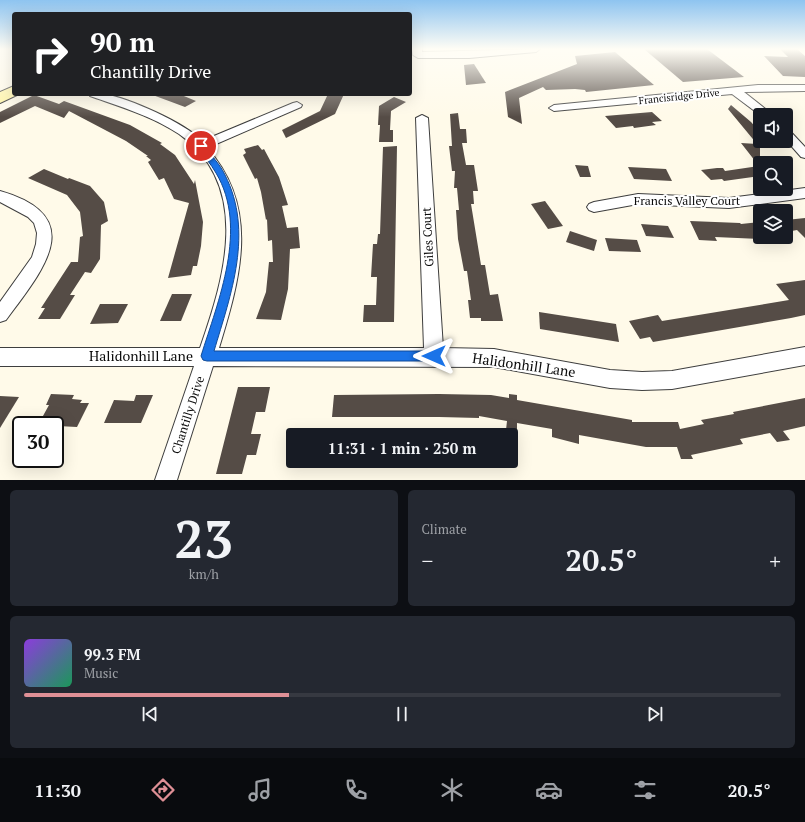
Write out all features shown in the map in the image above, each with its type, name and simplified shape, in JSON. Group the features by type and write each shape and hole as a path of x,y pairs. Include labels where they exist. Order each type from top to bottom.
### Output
{"street":[{"name":"Francisridge Drive","path":"554,108 758,88 805,88"},
{"path":"734,90 758,108"},
{"path":"0,98 12,92"},
{"name":"Chantilly Drive","path":"99,96 168,122 182,130 201,146 214,163 227,188 232,209 234,250 230,279 207,356 166,480"},
{"path":"201,146 297,105"},
{"name":"Giles Court","path":"422,118 434,356"},
{"path":"793,141 805,154"},
{"name":"Francis Valley Court","path":"594,207 638,199 729,203 805,193"},
{"path":"0,196 33,213 41,221 45,230 45,242 38,261 0,315"},
{"name":"Halidonhill Lane","path":"0,357 434,356 494,358 610,378 642,381 672,380 805,356"}],"building":[{"path":"465,71 479,71 486,83 466,85"},
{"path":"558,71 638,71 654,85 586,92 585,90 575,89 546,90 543,87 519,98 522,124 508,117 505,92"},
{"path":"670,71 737,71 744,77 683,82"},
{"path":"779,71 805,71 805,77 783,76"},
{"path":"32,96 37,96 59,104 64,101 130,125 162,143 160,144 175,155 194,184 195,180 203,222 201,246 197,266 193,266 191,275 168,278 189,203 174,199 164,178 159,180 148,162 151,160 146,156 148,156 126,141 69,111 64,118 35,106 0,123 0,112"},
{"path":"155,96 184,96 196,101 185,107"},
{"path":"327,96 343,96 335,114 286,138 282,130 320,111"},
{"path":"394,97 406,102 391,111 390,130 393,130 393,142 379,142 379,106"},
{"path":"731,105 753,124 753,139 728,109"},
{"path":"652,112 662,121 652,122 656,125 634,128 633,126 616,128 605,116"},
{"path":"458,113 460,129 466,129 467,143 462,143 466,165 474,165 478,191 473,191 474,204 471,204 481,265 485,265 490,295 498,294 503,321 481,321 481,318 470,318 468,300 471,300 467,271 464,271 458,239 456,210 459,210 457,188 454,188 455,171 452,171 449,146 452,146 450,114"},
{"path":"741,143 753,144 753,148 760,148 760,156 753,156 753,158"},
{"path":"258,145 262,150 264,149 279,177 288,205 282,206 287,228 298,227 300,248 290,249 288,289 281,320 256,319 266,292 269,262 273,262 272,240 268,241 267,219 266,220 261,192 257,178 255,179 243,155 246,153 244,149"},
{"path":"397,146 394,322 363,322 364,305 376,305 377,277 371,277 373,244 377,244 378,234 380,234 383,147"},
{"path":"575,165 588,166 591,177 580,177"},
{"path":"628,167 666,169 672,181 634,179"},
{"path":"753,167 753,177 724,181 722,179 711,180 701,170 723,168 725,171"},
{"path":"44,169 90,186 104,202 108,221 101,225 100,259 91,273 85,272 70,295 75,295 60,319 38,319 45,308 41,308 71,262 78,262 80,237 83,236 80,212 67,195 28,178"},
{"path":"545,201 563,226 548,229 531,204"},
{"path":"805,218 805,238 797,230 793,231 793,219"},
{"path":"690,221 741,224 753,223 753,239 715,237 717,241 699,240"},
{"path":"641,224 668,226 674,238 646,236"},
{"path":"570,231 597,240 594,251 566,242"},
{"path":"605,238 637,240 641,252 609,251"},
{"path":"805,280 805,315 653,342 650,337 640,339 629,321 658,315 662,321 789,300 776,284"},
{"path":"172,294 192,294 181,321 160,321"},
{"path":"100,304 128,304 118,323 90,324"},
{"path":"539,312 616,324 619,342 540,329"},
{"path":"238,387 270,387 265,412 256,412 251,434 261,434 256,455 247,455 242,474 216,474"},
{"path":"51,394 74,395 72,399 82,400 80,403 89,403 77,427 64,426 64,416 43,416 49,405 46,405"},
{"path":"439,394 491,395 509,398 509,394 517,395 517,400 632,420 632,422 678,422 680,429 704,424 701,420 734,414 733,412 805,398 805,426 783,431 790,440 777,442 770,433 740,439 743,444 691,455 693,459 681,459 677,447 646,447 579,435 579,444 552,437 552,429 517,423 517,428 506,428 507,421 479,416 479,418 332,417 334,395"},
{"path":"136,395 153,395 141,423 104,423 114,400 134,401"},
{"path":"0,396 19,397 0,428"}],"route":[{"path":"201,146 211,158 227,188 232,209 234,228 234,250 228,290 207,356 434,356"}]}
